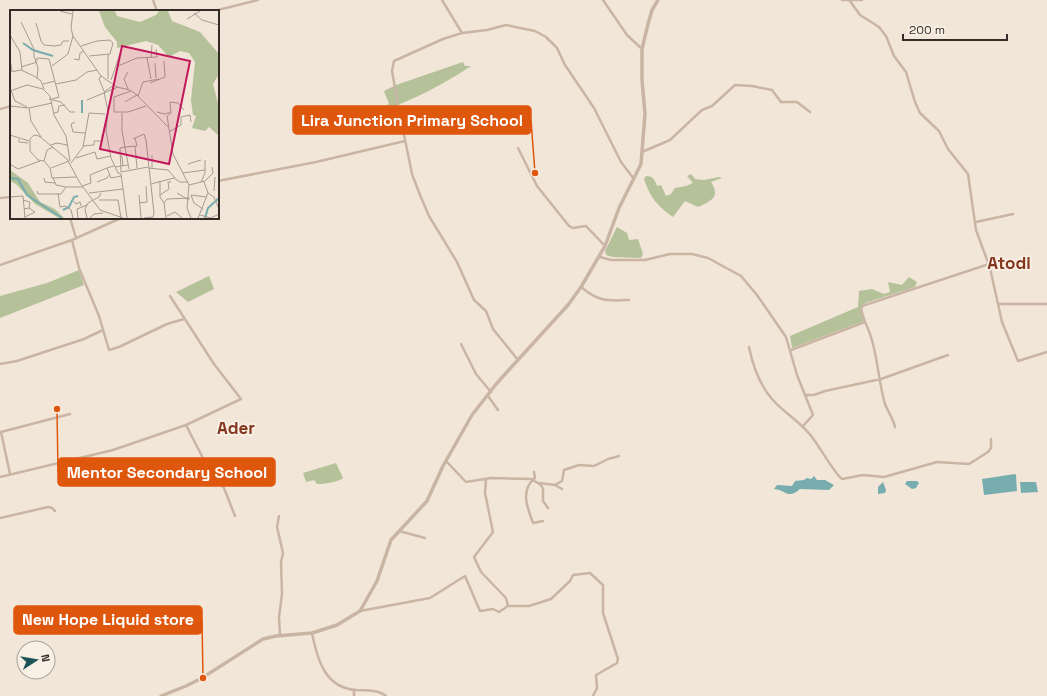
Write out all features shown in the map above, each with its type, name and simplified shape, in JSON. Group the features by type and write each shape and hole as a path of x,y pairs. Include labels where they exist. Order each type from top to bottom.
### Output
{"street":[{"path":"153,0 158,10"},
{"path":"218,10 258,0"},
{"path":"442,0 462,33"},
{"path":"603,0 627,35 642,49"},
{"path":"360,611 374,587 391,540 398,531 423,507 468,422 491,392 561,314 581,287 600,257 619,208 641,164 645,114 642,80 642,49 652,10 658,0"},
{"path":"842,0 862,0"},
{"path":"850,1 860,15 879,27 886,36 894,56 906,72 920,113 939,131 948,148 968,174 978,236 989,264 1002,322 1018,361 1047,352"},
{"path":"518,361 494,329 486,311 474,300 457,262 429,216 414,179 405,141 393,79 393,63 399,57 462,33 487,30 506,25 530,29 546,37 555,45 565,65 578,82 596,111 621,162 634,179"},
{"path":"642,152 670,140 702,110 712,106 735,85 752,86 772,90 781,102 797,102 804,109 810,112"},
{"path":"0,109 10,106"},
{"path":"219,181 316,162 405,141"},
{"path":"518,148 537,186 569,226 573,228 586,226 605,246"},
{"path":"0,198 10,197"},
{"path":"976,222 1013,214"},
{"path":"70,219 76,238"},
{"path":"0,265 72,240 119,219"},
{"path":"72,240 78,268 96,310 108,348 112,350 167,324 184,319"},
{"path":"600,257 611,260 645,260 679,253 708,258 741,276 749,284 781,328 791,350 797,374 813,415 803,426"},
{"path":"895,427 894,420 885,404 874,348 864,322 861,309 862,306 989,264"},
{"path":"581,287 593,296 607,301 629,300"},
{"path":"0,477 93,456 186,425 240,399 184,319 170,296"},
{"path":"998,304 1047,304"},
{"path":"791,350 864,322"},
{"path":"0,364 17,361 84,339 102,330"},
{"path":"461,344 476,374 491,392"},
{"path":"749,347 752,364 762,384 772,399 803,426 842,479 863,475 884,478 937,462 969,464 988,452 991,448 991,439"},
{"path":"806,395 814,395 825,391 881,379 948,354"},
{"path":"488,396 498,410"},
{"path":"10,474 1,432 70,414"},
{"path":"186,425 208,468 224,488 235,516"},
{"path":"555,485 562,481 564,470 568,468 579,464 594,466 608,459 619,456"},
{"path":"446,461 466,482 486,479 533,479 538,482 555,485 562,489"},
{"path":"534,472 533,479 525,493 529,513 533,522 543,521"},
{"path":"486,479 485,493 493,532 474,557 481,572 506,598 508,606"},
{"path":"538,482 543,489 543,501 548,508"},
{"path":"0,518 48,506 55,511"},
{"path":"279,516 277,527 283,553 281,571 282,594 279,617 280,635"},
{"path":"398,531 425,538"},
{"path":"161,696 202,678 254,643 268,637 312,633 337,625 360,611 430,598 465,576 480,611 493,609 499,612 508,606 529,606 551,599 570,581 575,573 590,573 600,580 604,591 603,606 605,621 618,659 617,663 611,668 596,675 596,688 593,696"},
{"path":"312,633 325,674 336,683 354,690 375,691 386,696"},
{"path":"354,690 354,696"}],"green space":[{"path":"463,62 465,66 471,66 449,80 416,97 381,111 379,109 389,104 384,91 396,85"},
{"path":"691,174 695,179 704,180 719,177 722,178 711,182 714,187 715,195 707,203 698,207 685,201 673,217 655,201 649,192 644,179 646,176 652,178 657,186 661,185 666,196 671,194 675,188 693,183 687,176"},
{"path":"617,227 627,233 629,240 638,239 643,254 641,258 613,257 606,255 605,251"},
{"path":"79,270 84,285 0,318 0,296 47,283"},
{"path":"209,276 214,289 188,302 176,292"},
{"path":"909,277 917,282 915,287 865,303 862,310 864,321 792,348 790,336 858,307 859,291 872,289 884,294 890,292 888,282 902,285"},
{"path":"336,463 343,478 334,482 323,484 317,484 314,480 306,482 303,473"}],"water":[{"path":"1015,474 1017,491 984,495 982,479"},
{"path":"814,476 817,480 825,480 834,485 829,490 800,489 792,494 787,494 774,489 777,485 792,486 795,481 804,480 807,478 811,479"},
{"path":"907,481 917,481 919,483 916,488 912,489 905,484"},
{"path":"883,482 886,490 885,493 878,494 878,487"},
{"path":"1020,482 1036,482 1038,492 1021,493"}],"place":[{"name":"Lira Junction Primary School","path":"535,173"},
{"name":"Mentor Secondary School","path":"57,409"},
{"name":"New Hope Liquid store","path":"203,678"}],"district":[{"name":"Atodi","path":"1009,263"},
{"name":"Ader","path":"236,428"}]}
